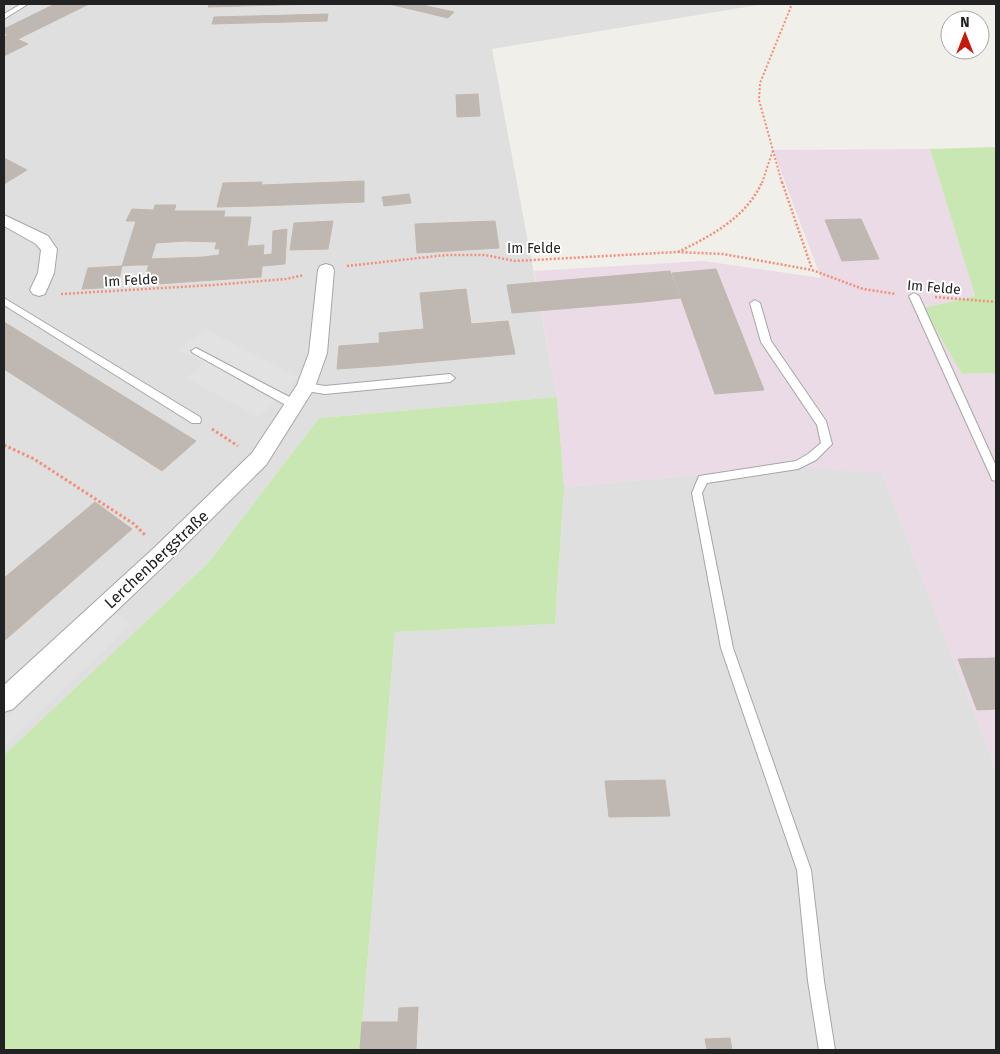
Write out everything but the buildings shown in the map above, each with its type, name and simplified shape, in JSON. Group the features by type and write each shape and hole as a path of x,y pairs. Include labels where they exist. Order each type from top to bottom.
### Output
{"street":[{"path":"4,220 42,240 49,249 46,273 39,290"},
{"name":"Lerchenbergstraße","path":"4,701 259,459 306,387 318,353 326,270"}],"lane":[{"path":"4,17 25,4"},
{"path":"914,296 996,477"},
{"path":"4,301 196,420"},
{"path":"755,303 766,342 822,424 827,444 812,457 798,465 702,479 697,493 727,648 804,870 816,981 827,1050"},
{"path":"196,351 295,406"},
{"path":"306,387 325,390 450,378"}],"path":[{"path":"792,4 760,83 759,100 788,203 812,270"},
{"path":"677,252 706,239 752,202 760,188 773,150"},
{"name":"Im Felde","path":"39,290 54,294 286,279 355,264 446,255 485,255 514,261 677,252 723,254 812,270 863,290 996,302"},
{"path":"196,420 259,459"},
{"path":"4,446 34,459 134,524 163,552"}],"shaded area":[{"path":"4,4 764,4 492,49 557,397 319,418 209,562 4,755"},
{"path":"930,149 975,296 923,308 962,374 996,373 996,770 882,473 783,467 564,487 557,397 534,271 703,261 821,278 773,150"},
{"path":"205,329 299,377 259,417 186,378 203,363 179,350"},
{"path":"783,467 880,468 996,770 996,1050 360,1050 395,632 555,624 564,487"},
{"path":"117,613 132,624 4,746 4,719"}],"green space":[{"path":"996,147 996,373 962,374 923,308 975,296 930,149"},
{"path":"557,397 564,487 555,624 395,632 360,1050 4,1050 4,755 209,562 319,418"}]}
